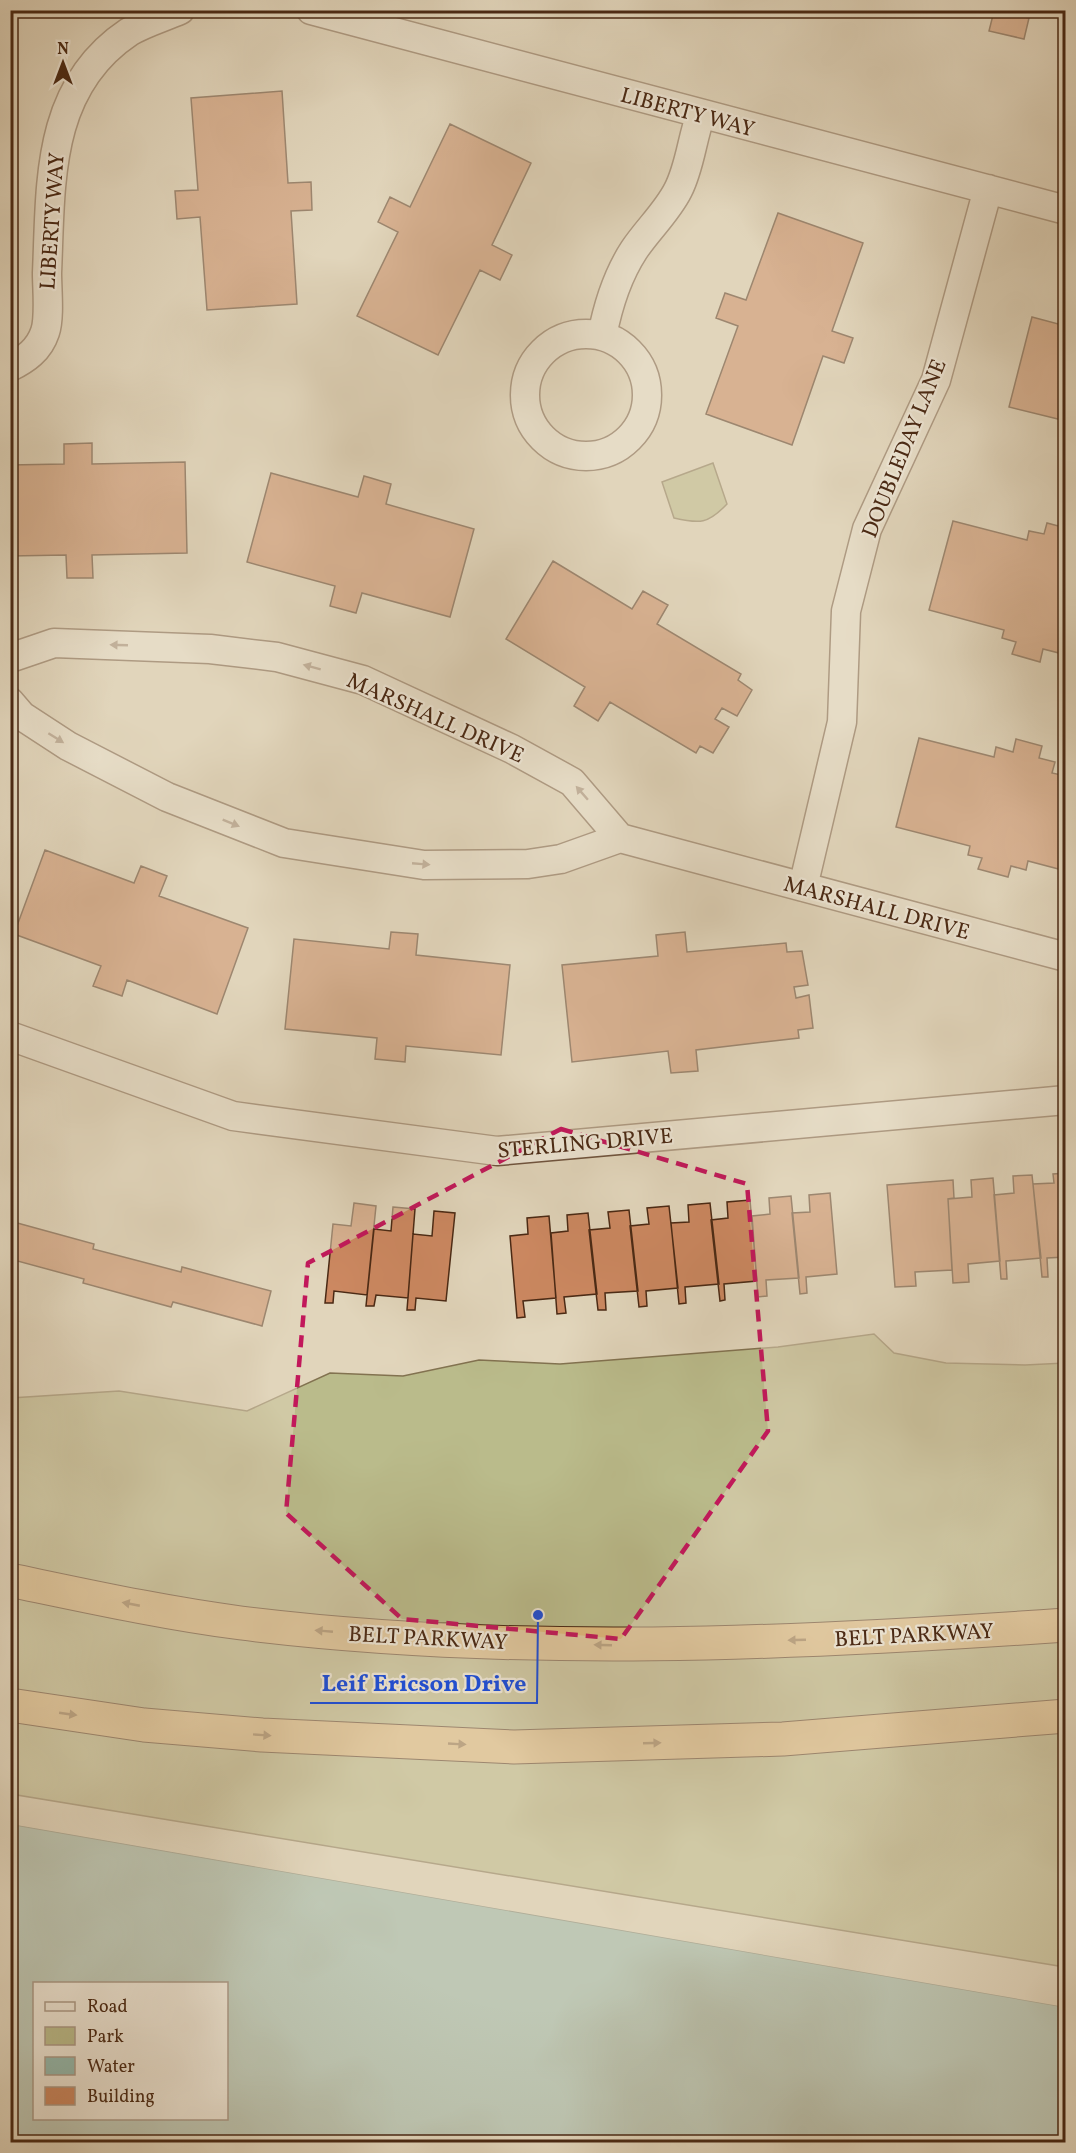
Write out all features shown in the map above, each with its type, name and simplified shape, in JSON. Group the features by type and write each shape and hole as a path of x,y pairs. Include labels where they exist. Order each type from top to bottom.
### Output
{"highway":[{"name":"BELT PARKWAY","path":"10,1580 241,1623 417,1639 638,1646 1065,1625"},
{"path":"10,1706 144,1725 262,1735 514,1747 783,1739 1065,1716"}],"street":[{"name":"LIBERTY WAY","path":"10,366 30,357 45,332 51,175 59,129 73,95 96,62 130,32 180,10"},
{"name":"LIBERTY WAY","path":"311,10 1065,210"},
{"path":"602,336 607,310 622,273 635,249 656,225 678,189 701,114"},
{"name":"DOUBLEDAY LANE","path":"803,887 842,722 846,611 867,529 936,380 988,189"},
{"path":"582,334 602,336 620,344 635,358 646,385 644,414 635,432 621,446 603,454 583,456 564,452 546,441 533,426 526,406 525,386 532,366 544,350 562,339 582,334"},
{"name":"MARSHALL DRIVE","path":"10,658 54,643 210,649 277,657 363,680 512,749 572,782 620,838 1065,957"},
{"path":"10,702 22,716 68,746 166,797 284,843 423,865 528,864 561,859 620,838"},
{"name":"STERLING DRIVE","path":"10,1036 233,1116 497,1151 1065,1100"}],"highlighted area":[{"path":"561,1129 747,1184 768,1431 621,1639 402,1619 286,1513 308,1263"}],"green space":[{"path":"713,463 727,504 709,519 703,521 674,518 662,482"},
{"path":"874,1334 894,1353 946,1363 1025,1365 1065,1363 1065,1967 11,1794 11,1398 119,1391 247,1411 330,1373 403,1376 479,1360 560,1364 778,1347"}],"water":[{"path":"10,1824 1065,2007 1065,2142 11,2142"}],"pier":[{"path":"11,1821 1066,2004 1065,2007 11,1824"}],"building":[{"path":"991,10 1021,10 1019,16 1029,18 1024,39 989,31 994,11"},
{"path":"282,91 288,183 311,182 312,210 291,211 297,304 207,310 200,217 177,219 175,191 198,190 191,98"},
{"path":"450,124 531,163 492,245 512,255 500,280 480,270 438,355 357,316 398,232 378,222 390,197 410,207"},
{"path":"778,213 863,243 832,331 853,338 844,363 823,356 792,445 706,414 738,326 716,318 725,293 746,300"},
{"path":"1032,317 1066,326 1066,421 1009,407"},
{"path":"92,443 92,464 185,462 187,553 92,555 93,578 67,578 66,555 10,556 10,465 64,464 64,444"},
{"path":"271,473 358,497 364,476 391,484 386,504 474,529 450,617 362,593 356,613 330,606 335,586 247,562"},
{"path":"953,521 1027,540 1029,531 1044,534 1047,523 1066,528 1066,646 1061,645 1059,653 1043,649 1040,662 1012,654 1016,642 1002,638 1004,630 929,610"},
{"path":"553,561 632,609 643,591 668,605 657,624 741,674 738,680 752,690 737,716 722,708 715,719 729,727 713,753 700,746 696,753 610,702 598,721 574,706 585,687 506,639"},
{"path":"919,738 994,757 996,747 1013,752 1016,739 1042,746 1039,758 1055,762 1052,773 1066,776 1066,871 1028,861 1026,870 1011,866 1008,877 978,869 982,858 968,855 970,846 896,827"},
{"path":"45,850 134,883 141,866 167,876 159,896 248,928 217,1014 127,980 122,996 93,986 101,966 14,934"},
{"path":"391,932 418,934 416,955 510,965 501,1055 406,1046 405,1062 375,1059 377,1038 285,1029 294,939 389,949"},
{"path":"685,932 687,952 786,943 787,952 802,951 808,985 794,987 796,998 809,995 813,1028 798,1030 799,1038 696,1050 698,1071 671,1073 668,1051 572,1062 562,965 658,956 656,935"},
{"path":"1066,1173 1066,1257 1047,1258 1048,1277 1042,1277 1033,1184 1054,1183 1053,1174"},
{"path":"1032,1175 1041,1258 1006,1261 1007,1279 1001,1279 994,1195 1014,1193 1013,1176"},
{"path":"993,1178 1000,1261 968,1264 969,1282 953,1283 948,1199 972,1197 971,1180"},
{"path":"953,1180 954,1198 948,1199 952,1270 915,1272 916,1286 895,1287 887,1185"},
{"path":"830,1193 837,1274 806,1277 807,1293 800,1294 792,1213 810,1212 809,1195"},
{"path":"791,1196 799,1278 766,1280 767,1296 758,1297 752,1216 770,1214 769,1198"},
{"path":"750,1200 757,1281 724,1284 725,1300 720,1301 711,1220 728,1218 727,1202"},
{"path":"354,1203 376,1206 367,1295 334,1291 333,1303 325,1303 333,1224 351,1226"},
{"path":"710,1203 719,1284 685,1287 686,1303 679,1304 671,1223 689,1222 688,1205"},
{"path":"669,1206 678,1288 646,1291 647,1306 639,1307 630,1226 649,1224 647,1208"},
{"path":"393,1207 415,1209 408,1298 376,1295 374,1306 366,1306 374,1229 391,1231"},
{"path":"629,1210 638,1291 605,1293 606,1310 598,1310 589,1230 610,1228 608,1212"},
{"path":"434,1211 455,1213 446,1301 416,1298 415,1310 407,1310 413,1234 432,1236"},
{"path":"588,1213 597,1294 564,1297 566,1313 557,1314 551,1233 568,1231 567,1215"},
{"path":"549,1216 556,1298 523,1301 525,1317 517,1318 510,1236 528,1234 527,1218"},
{"path":"10,1221 94,1244 93,1249 181,1272 182,1267 271,1291 262,1326 173,1302 171,1307 83,1283 84,1279 10,1259"}],"place":[{"name":"Leif Ericson Drive","path":"538,1615"}]}
